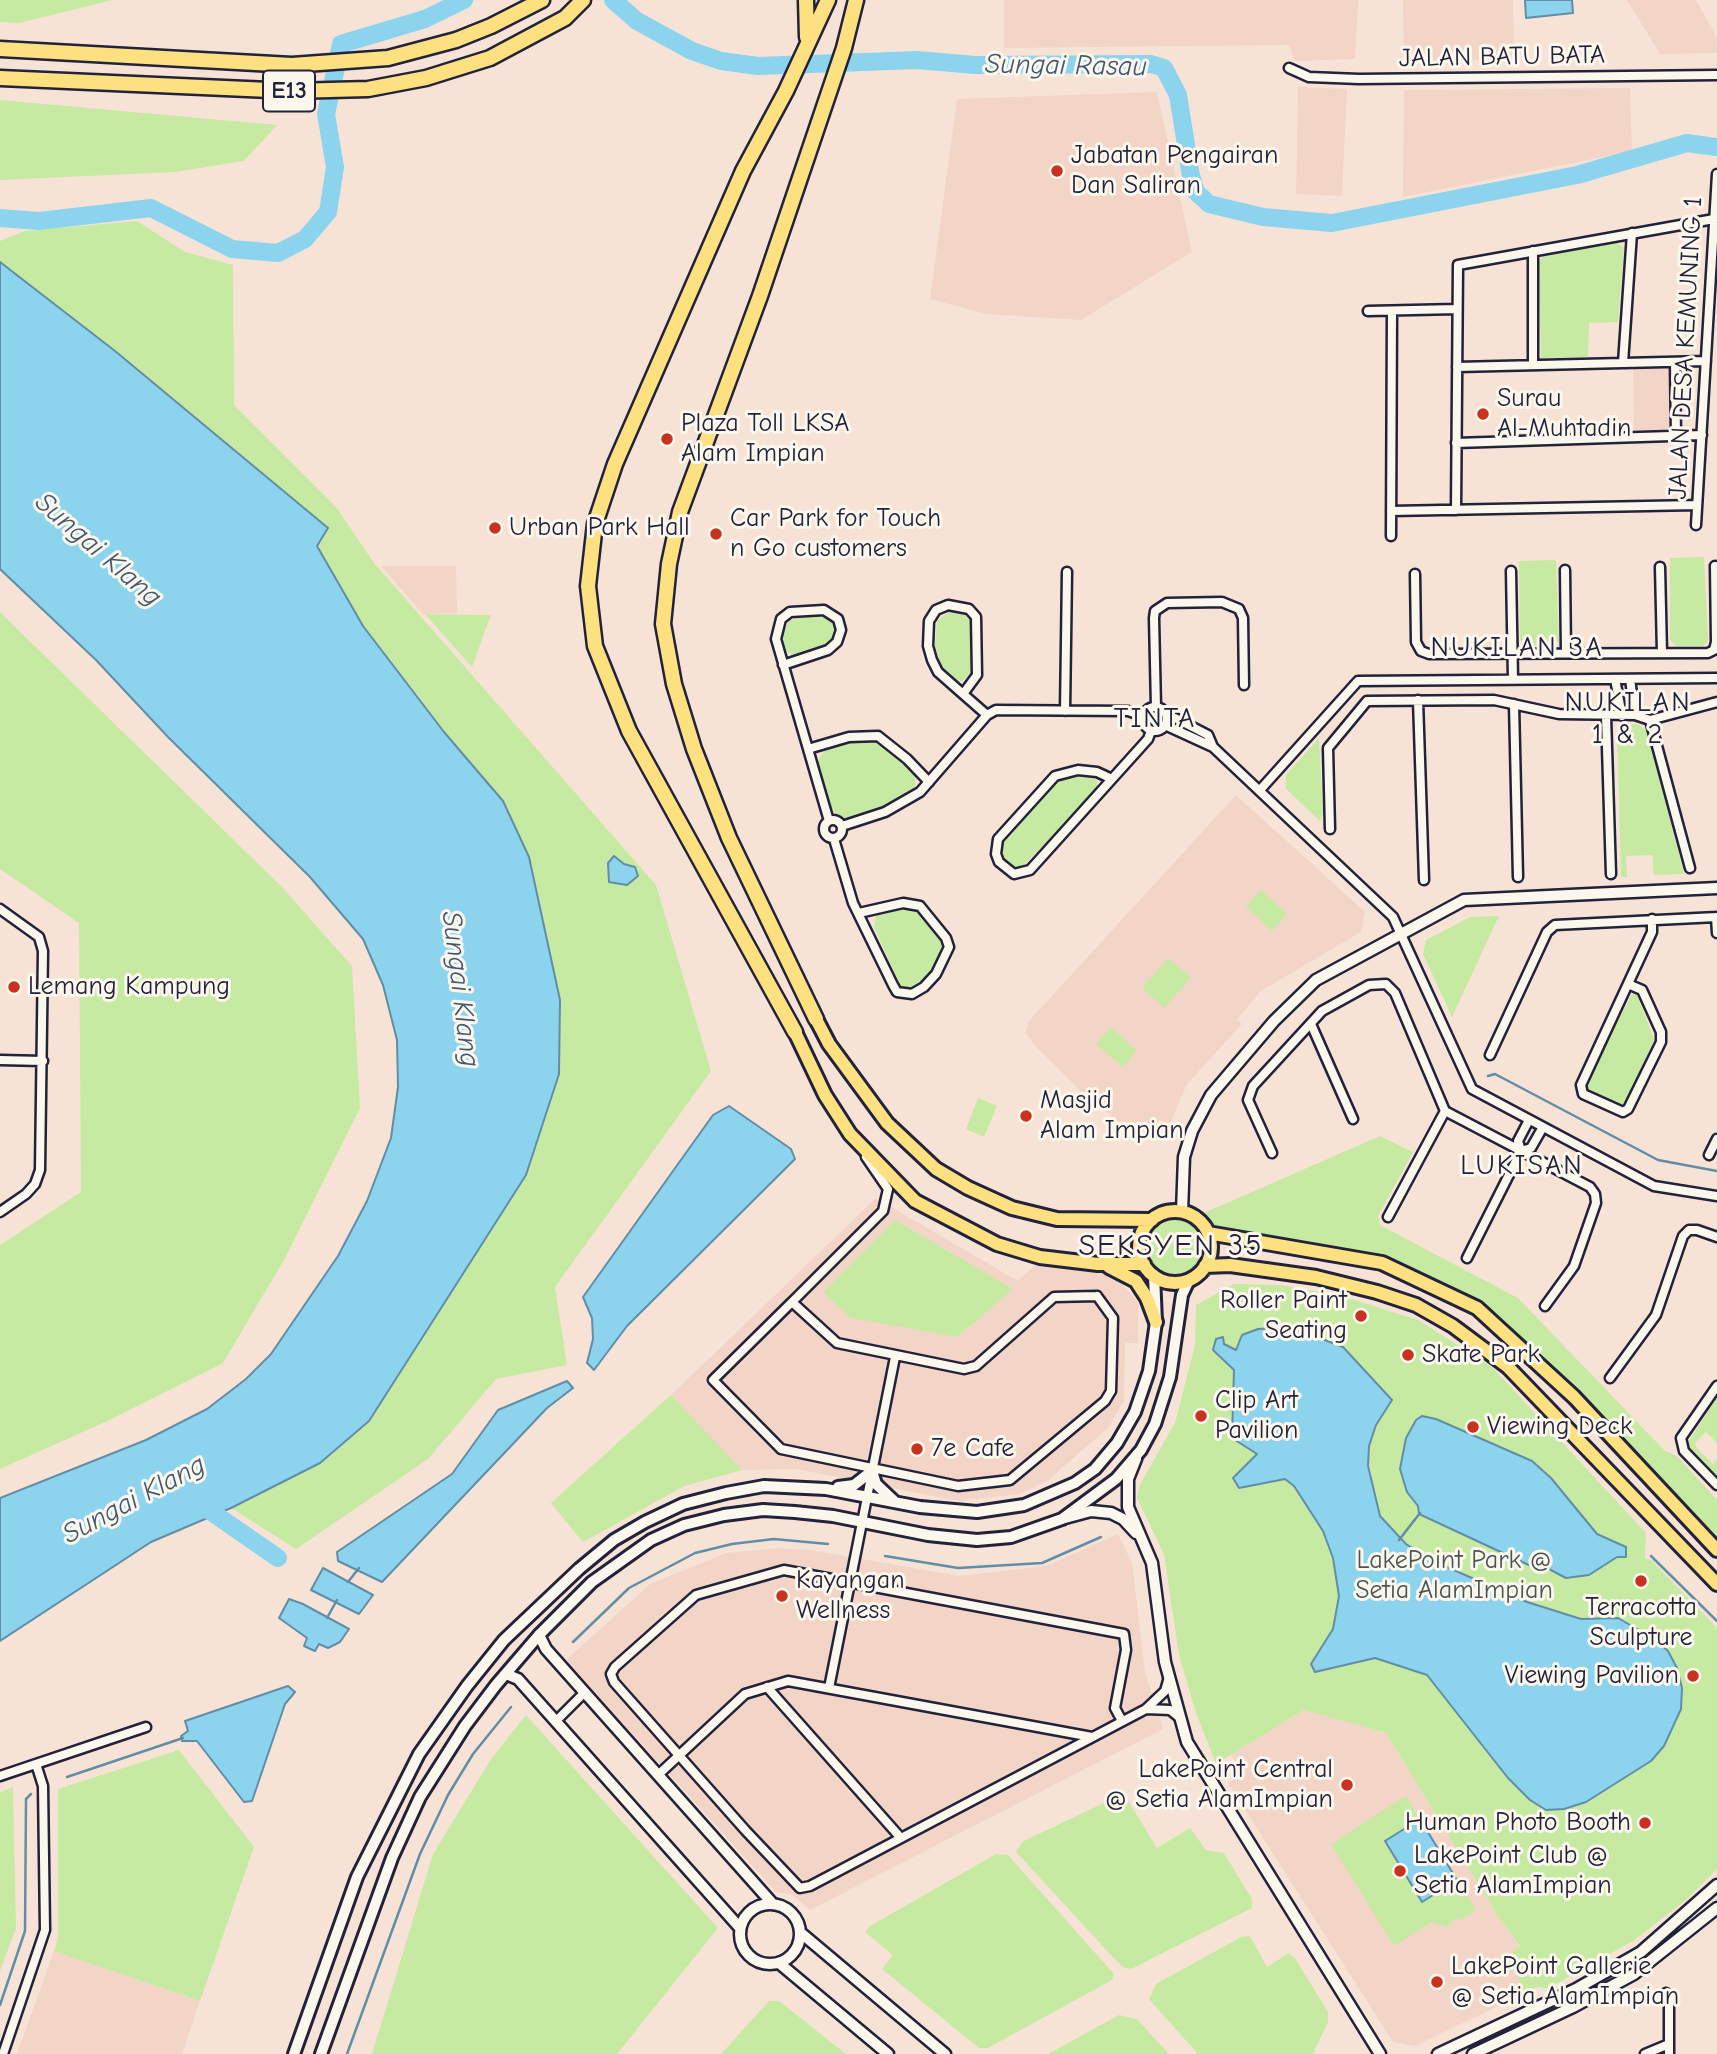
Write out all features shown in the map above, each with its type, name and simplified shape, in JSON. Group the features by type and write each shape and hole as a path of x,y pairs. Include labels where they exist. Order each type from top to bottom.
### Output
{"highway":[{"name":"E13","path":"0,50 292,65 388,58 456,40 542,0"},
{"name":"E13","path":"0,78 292,91 368,89 426,78 490,58 565,18 583,0"},
{"path":"565,18 594,0"},
{"path":"806,0 806,45"},
{"path":"795,1032 629,731 595,646 589,586 595,524 615,464 743,171 786,91 828,0"},
{"path":"844,48 856,0"},
{"path":"817,1019 756,897 694,749 674,684 663,624 669,564 680,512 760,296 844,48 864,0"}],"main road":[{"path":"817,1019 829,1044 887,1123 906,1144 947,1176 1012,1208 1057,1219 1152,1220"},
{"path":"795,1032 825,1095 859,1147 915,1201 952,1223 997,1244 1040,1257 1098,1264 1144,1264"},
{"path":"321,2054 347,1975 405,1825 444,1756 539,1635 592,1582 651,1540 684,1525 724,1515 763,1510 833,1516 928,1535 977,1540 1011,1537 1062,1519 1116,1479 1141,1450 1155,1424 1170,1377 1182,1295 1189,1280 1205,1266 1210,1255 1208,1233 1198,1219 1182,1212 1165,1212 1152,1220 1140,1240 1144,1264 1154,1275 1167,1282 1189,1280"},
{"path":"1208,1233 1382,1263 1476,1308 1574,1397 1717,1550"},
{"path":"1098,1264 1122,1272 1136,1281 1147,1298 1156,1322"},
{"path":"1205,1266 1255,1268 1316,1277 1416,1305 1453,1326 1508,1367 1717,1584"},
{"path":"294,2054 357,1877 419,1754 467,1686 504,1640 569,1577 614,1540 683,1504 764,1486 826,1489 944,1511 1002,1510 1041,1500 1085,1476 1117,1443 1135,1412 1149,1371 1156,1322 1154,1275"},
{"path":"826,1489 854,1485 872,1469 876,1484 897,1503"}],"street":[{"name":"JALAN BATU BATA","path":"1289,68 1309,77 1359,79 1717,75"},
{"name":"JALAN DESA KEMUNING 1","path":"1696,525 1717,174"},
{"path":"1456,510 1458,265 1714,219"},
{"path":"1623,363 1632,233"},
{"path":"1533,251 1533,365"},
{"path":"1368,311 1457,309"},
{"path":"1391,311 1391,536"},
{"path":"1457,367 1706,361"},
{"path":"1675,362 1676,436"},
{"path":"1456,443 1702,435"},
{"path":"1391,512 1698,505"},
{"path":"1415,574 1416,642 1421,651 1429,654 1662,653 1714,650 1716,566"},
{"path":"1660,567 1662,653"},
{"path":"1511,570 1513,679"},
{"path":"1565,570 1566,653"},
{"path":"1065,710 1067,572"},
{"path":"1156,707 1154,618 1155,611 1167,603 1222,602 1238,609 1243,618 1244,685"},
{"path":"964,694 977,675 976,617 969,609 948,605 936,610 929,621 928,646 938,672 987,715"},
{"path":"783,665 828,650 838,642 841,630 838,619 824,610 790,612 780,619 776,639 783,665 829,821 823,831 827,837 834,839 841,835 842,826"},
{"path":"1615,678 1622,716"},
{"path":"1259,790 1358,681 1717,678"},
{"path":"1630,679 1635,715"},
{"path":"1330,829 1328,748 1367,701 1494,699 1559,714 1635,715 1650,720 1717,702"},
{"path":"1418,700 1424,880"},
{"path":"1514,704 1518,877"},
{"path":"1213,747 1208,735 1175,718 1168,724 1158,731 1151,731 1143,724 1143,716 1149,708 1163,710 1168,724 1213,747 1393,917 1472,1089 1654,1186 1717,1196"},
{"path":"842,826 904,804 929,782 987,715 996,710 1128,711 1143,716"},
{"path":"1606,716 1611,874"},
{"path":"1650,720 1690,868"},
{"path":"1112,779 1097,772 1077,770 1055,776 998,839 996,854 999,862 1014,874 1030,870 1112,779 1148,739 1151,731"},
{"path":"808,749 849,737 878,736 907,759 929,782"},
{"path":"829,821 835,820 842,826"},
{"path":"834,839 859,913 897,992 912,995 936,974 949,947 946,938 920,906 902,903 859,913"},
{"path":"1182,1212 1184,1157 1192,1131 1211,1095 1274,1021 1316,981 1464,900 1717,888"},
{"path":"0,909 39,937 41,944 43,1061 40,1170 35,1184 26,1194 0,1212"},
{"path":"1490,1055 1547,932 1555,925 1716,917 1717,933"},
{"path":"1628,985 1642,990 1661,1032 1661,1042 1628,1109 1623,1112 1583,1094 1581,1090 1628,985 1652,932 1652,919"},
{"path":"1272,1153 1251,1109 1250,1092 1322,1012 1369,985 1386,984 1395,993 1445,1111 1590,1187 1595,1194 1596,1203 1574,1266 1545,1307"},
{"path":"1311,1024 1353,1119"},
{"path":"0,1060 43,1061"},
{"path":"1388,1217 1445,1111"},
{"path":"1467,1258 1521,1151 1518,1141 1529,1120"},
{"path":"1521,1151 1531,1149 1543,1127"},
{"path":"1709,1155 1717,1139"},
{"path":"792,1301 837,1343 964,1369 973,1367 1054,1297 1097,1296 1113,1318 1111,1391 1105,1401 1010,1480 958,1486 780,1449 713,1380 792,1301 883,1211 888,1189 859,1147"},
{"path":"1610,1378 1656,1315 1683,1236 1689,1230 1717,1237"},
{"path":"829,1688 895,1357"},
{"path":"1717,1386 1681,1438 1684,1451 1717,1485"},
{"path":"1141,1450 1128,1479 1128,1507 1152,1563 1159,1626 1169,1677 1187,1742 1380,2054"},
{"path":"1062,1519 1091,1511 1111,1513 1133,1529 1146,1547"},
{"path":"1122,1721 1115,1708 1126,1650 1124,1634 784,1570 696,1595 615,1667 611,1674 793,1884 800,1888 810,1886 1146,1709 1165,1691 1169,1677"},
{"path":"539,1635 546,1649 772,1903 793,1913 800,1933 945,2054"},
{"path":"506,1674 518,1679 740,1928"},
{"path":"658,1775 745,1694 788,1681 1092,1737"},
{"path":"767,1687 900,1837"},
{"path":"556,1721 584,1692"},
{"path":"1146,1709 1170,1710 1180,1718"},
{"path":"0,1776 146,1727"},
{"path":"3,2054 45,1930 43,1786 36,1764"},
{"path":"1438,2054 1576,1989 1641,1952 1717,1885"},
{"path":"772,1903 750,1911 740,1928 741,1944 748,1954 762,1963 779,1963 794,1952 800,1933"},
{"path":"1473,2054 1573,2007 1634,1974 1717,1908"},
{"path":"779,1963 888,2054"},
{"path":"1666,1993 1670,1998 1669,2054"},
{"path":"1646,2054 1669,2044"}],"shaded area":[{"path":"1004,0 1358,0 1355,59 1295,61 1289,45 1004,48"},
{"path":"1403,0 1513,0 1514,59 1404,63"},
{"path":"1627,0 1696,0 1717,38 1717,53 1660,54"},
{"path":"1298,87 1347,89 1342,196 1296,194"},
{"path":"1630,88 1632,151 1403,197 1404,90"},
{"path":"1157,92 1192,252 1081,320 986,314 930,299 957,99"},
{"path":"1672,366 1673,433 1634,434 1633,367"},
{"path":"381,566 456,566 457,613 423,614"},
{"path":"1236,795 1365,912 1361,932 1261,991 1237,1019 1242,1024 1187,1084 1170,1124 1159,1120 1152,1134 1110,1118 1111,1114 1099,1109 1034,1045 1026,1032 1029,1021"},
{"path":"876,1198 1018,1281 1034,1266 1112,1273 1138,1302 1138,1343 1125,1343 1124,1401 1108,1428 1047,1481 1020,1494 958,1501 796,1469 742,1470 684,1486 583,1542 551,1503 671,1395"},
{"path":"1118,1534 1132,1563 1145,1672 1163,1729 810,1910 793,1895 776,1892 566,1660 650,1584 726,1553 776,1548 811,1550 959,1576 1046,1566"},
{"path":"1304,1710 1386,1733 1497,1915 1520,1947 1517,1948 1538,1987 1415,2046 1393,2042 1228,1783 1242,1774 1231,1755"},
{"path":"54,1951 200,2001 182,2054 17,2054"}],"green space":[{"path":"0,0 113,0 19,23 0,22"},
{"path":"0,100 277,125 244,161 175,172 0,180"},
{"path":"137,221 185,252 233,265 234,405 336,507 374,563 656,885 711,1071 555,1287 567,1365 496,1379 428,1459 296,1549 231,1508 320,1463 503,801 444,732 363,626 317,546 115,351 0,261 0,241 25,231"},
{"path":"1616,242 1624,248 1618,322 1589,323 1588,357 1541,359 1539,262 1542,257 1548,252"},
{"path":"1704,557 1708,641 1703,646 1676,646 1670,640 1670,558"},
{"path":"1556,560 1559,641 1554,645 1526,646 1520,640 1519,561"},
{"path":"950,611 962,611 971,621 972,671 963,681 953,680 942,669 935,646 937,621"},
{"path":"0,612 282,887 352,966 360,1108 284,1260 223,1363 105,1422 0,1469 0,1245 81,1192 79,923 0,869"},
{"path":"425,614 491,615 472,667"},
{"path":"801,616 830,618 835,625 834,636 827,644 796,655 784,649 780,635 790,621"},
{"path":"1637,724 1647,730 1684,874 1654,875 1652,855 1626,856 1627,877 1621,877 1617,732 1624,725"},
{"path":"1319,738 1323,814 1320,821 1286,789 1286,775"},
{"path":"851,741 875,741 886,748 915,776 915,788 885,807 845,818 838,815 832,809 818,760 825,750"},
{"path":"1091,776 1097,781 1097,791 1022,867 1011,868 1001,854 1001,843 1059,779"},
{"path":"1261,890 1287,914 1272,931 1246,906"},
{"path":"904,907 918,912 942,943 944,950 942,957 924,978 908,990 901,987 874,927 876,916 880,913"},
{"path":"1499,916 1452,1017 1423,954 1426,940 1470,917"},
{"path":"1168,958 1191,978 1164,1008 1142,988"},
{"path":"1632,994 1637,995 1654,1039 1626,1103 1617,1107 1587,1091 1586,1083"},
{"path":"1110,1027 1137,1050 1123,1067 1096,1044"},
{"path":"978,1098 997,1106 984,1137 966,1129"},
{"path":"1380,1136 1413,1152 1378,1216 1380,1225 1518,1298 1665,1451 1677,1456 1717,1500 1717,1539 1568,1382 1482,1305 1380,1254 1213,1227 1204,1213"},
{"path":"895,1220 1013,1289 957,1337 851,1318 823,1292"},
{"path":"1180,1220 1190,1224 1198,1232 1202,1247 1198,1262 1190,1270 1170,1274 1160,1270 1152,1262 1148,1242 1152,1232 1160,1224"},
{"name":"LakePoint Park @ Setia AlamImpian","path":"1234,1284 1280,1285 1342,1296 1418,1320 1492,1367 1646,1533 1645,1558 1651,1560 1717,1628 1717,1869 1686,1900 1633,1941 1547,1989 1538,1987 1503,2004 1501,2000 1520,1984 1518,1964 1511,1953 1520,1946 1497,1915 1386,1733 1304,1710 1216,1764 1196,1713 1179,1655 1164,1554 1137,1498 1140,1484 1175,1423 1195,1345 1196,1305"},
{"path":"671,1395 742,1470 684,1486 583,1542 551,1503"},
{"path":"1717,1397 1717,1443 1706,1432 1695,1443 1713,1464 1717,1460 1717,1479 1687,1444"},
{"path":"526,1715 718,1928 617,2054 372,2054 433,1854 491,1759"},
{"path":"179,1750 254,1847 200,2001 54,1951 58,1939 58,1789"},
{"path":"13,1787 16,1928 0,1971 0,1792"},
{"name":"LakePoint Club @ Setia AlamImpian","path":"1406,1796 1476,1910 1460,1920 1456,1918 1447,1927 1432,1922 1394,1946 1331,1844"},
{"path":"1116,1797 1127,1799 1157,1848 1190,1828 1206,1850 1224,1853 1252,1899 1252,1908 1131,1969 1122,1967 1016,1852 1022,1842"},
{"path":"996,1854 1008,1855 1114,1974 1112,1980 988,2048 979,2048 882,1969 893,1955 865,1932 870,1926"},
{"path":"1250,1936 1267,1967 1289,1953 1295,1958 1328,2012 1328,2022 1313,2054 1198,2054 1149,1999 1156,1984 1241,1937"},
{"path":"769,2001 779,2001 846,2054 721,2054"},
{"path":"1119,2015 1137,2019 1169,2054 1048,2054"}],"water":[{"path":"1525,0 1572,0 1573,13 1526,18"},
{"name":"Sungai Klang","path":"0,262 115,351 328,528 317,546 363,626 444,732 503,801 529,857 560,1000 559,1074 526,1175 369,1421 320,1463 231,1508 151,1542 0,1641 0,1498 146,1440 207,1409 246,1379 271,1354 338,1256 367,1201 391,1138 398,1087 397,1040 383,985 363,939 310,877 168,737 96,660 0,569"},
{"path":"614,856 624,864 635,867 638,876 627,885 609,882 608,863"},
{"path":"729,1106 791,1149 795,1159 627,1326 594,1370 587,1363 593,1339 592,1318 583,1297 713,1115"},
{"path":"1291,1327 1343,1347 1392,1400 1376,1425 1369,1446 1368,1466 1380,1516 1406,1544 1433,1561 1527,1602 1581,1619 1618,1618 1653,1638 1668,1651 1677,1668 1682,1688 1681,1709 1664,1746 1651,1761 1586,1802 1564,1809 1546,1810 1530,1800 1508,1778 1427,1675 1375,1658 1315,1672 1311,1664 1333,1629 1339,1596 1333,1558 1323,1531 1294,1486 1285,1479 1239,1488 1233,1478 1257,1454 1232,1438 1234,1370 1213,1350 1216,1339 1223,1337 1224,1344 1236,1350 1242,1335 1258,1329"},
{"path":"567,1381 573,1388 547,1408 382,1582 338,1561 337,1552 452,1474 498,1410"},
{"path":"1422,1416 1436,1419 1532,1461 1551,1478 1597,1534 1626,1547 1626,1557 1617,1557 1589,1575 1566,1578 1545,1567 1533,1567 1419,1514 1418,1506 1407,1492 1400,1469 1406,1438 1416,1420"},
{"path":"323,1568 373,1595 359,1614 311,1590"},
{"path":"289,1599 349,1629 340,1642 328,1648 319,1644 315,1651 304,1646 307,1638 279,1618"},
{"path":"288,1686 295,1692 285,1704 252,1801 244,1802 197,1741 182,1741 181,1736 188,1731 185,1721"},
{"path":"1420,1819 1457,1880 1422,1902 1385,1841"}],"waterway":[{"name":"Sungai Rasau","path":"0,218 39,221 151,208 232,249 278,253 305,239 328,212 335,167 326,114 341,44 425,19 464,0"},
{"name":"Sungai Rasau","path":"613,0 637,21 692,51 721,61 758,66 917,60 975,65 1151,64 1164,68 1178,95 1196,192 1209,204 1263,217 1332,223 1577,175 1687,143 1717,147"},
{"path":"1488,1076 1495,1074 1658,1160 1717,1171"},
{"path":"197,1502 278,1558"},
{"path":"1399,1540 1420,1513"},
{"path":"885,1556 958,1568 1042,1563 1101,1537"},
{"path":"573,1642 629,1588 695,1553 732,1544 774,1539 828,1544"},
{"path":"1651,1556 1717,1621"},
{"path":"348,1582 359,1568"},
{"path":"327,1618 337,1600"},
{"path":"347,2054 420,1854 448,1795 473,1754 511,1707"},
{"path":"67,1777 183,1738"},
{"path":"0,2005 25,1931 26,1799 31,1794"}],"place":[{"name":"Jabatan Pengairan Dan Saliran","path":"1057,171"},
{"name":"Surau Al-Muhtadin","path":"1483,414"},
{"name":"Plaza Toll LKSA Alam Impian","path":"667,439"},
{"name":"Urban Park Hall","path":"495,528"},
{"name":"Car Park for Touch n Go customers","path":"716,534"},
{"name":"Lemang Kampung","path":"14,987"},
{"name":"Masjid Alam Impian","path":"1026,1116"},
{"name":"Roller Paint Seating","path":"1361,1316"},
{"name":"Skate Park","path":"1408,1355"},
{"name":"Clip Art Pavilion","path":"1201,1416"},
{"name":"Viewing Deck","path":"1473,1427"},
{"name":"7e Cafe","path":"917,1449"},
{"name":"Terracotta Sculpture","path":"1641,1581"},
{"name":"Kayangan Wellness","path":"782,1596"},
{"name":"Viewing Pavilion","path":"1693,1676"},
{"name":"LakePoint Central @ Setia AlamImpian","path":"1347,1785"},
{"name":"Human Photo Booth","path":"1645,1823"},
{"name":"LakePoint Club @ Setia AlamImpian","path":"1400,1871"},
{"name":"LakePoint Gallerie @ Setia AlamImpian","path":"1437,1982"}],"district":[{"name":"NUKILAN 3A","path":"1517,648"},
{"name":"TINTA","path":"1155,719"},
{"name":"NUKILAN 1 & 2","path":"1628,719"},
{"name":"LUKISAN","path":"1522,1166"},
{"name":"SEKSYEN 35","path":"1171,1247"}]}
